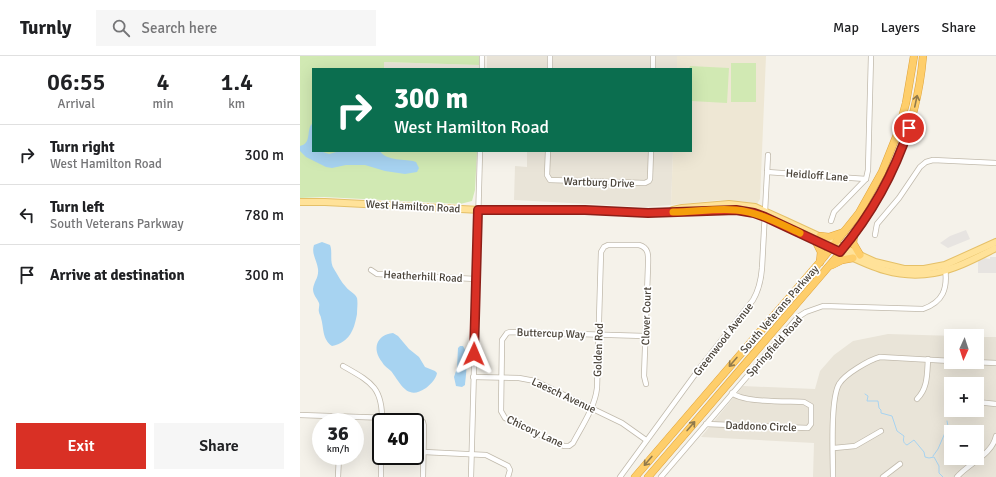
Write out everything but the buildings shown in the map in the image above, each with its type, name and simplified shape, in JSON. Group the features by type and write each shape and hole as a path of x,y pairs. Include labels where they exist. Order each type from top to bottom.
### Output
{"highway":[{"name":"South Veterans Parkway","path":"635,477 845,232 870,195 892,151 903,117 914,56"},
{"name":"South Veterans Parkway","path":"648,477 842,250 854,235 877,200 895,165 910,123 922,72 924,56"},
{"path":"819,263 821,252 817,238 829,237 845,232"},
{"path":"827,268 842,260 857,257 853,243 854,235"}],"main road":[{"name":"West Hamilton Road","path":"300,202 478,210 585,210 648,213 736,210 765,214 857,257 879,269 897,274 918,275 945,268"},
{"path":"945,268 996,242"},
{"path":"945,268 996,248"}],"street":[{"path":"482,56 482,68"},
{"path":"550,56 550,68"},
{"path":"653,56 653,68"},
{"path":"831,221 834,212 866,179 868,170 871,56"},
{"path":"471,477 480,152"},
{"name":"Wartburg Drive","path":"548,152 547,175 549,179 552,180 645,183 649,182 650,179 651,152"},
{"name":"Greenwood Avenue","path":"620,477 689,381 756,297 762,277 768,155"},
{"path":"875,235 877,224 899,198 920,167 926,162 933,160 996,163"},
{"name":"Heidloff Lane","path":"767,172 866,179"},
{"name":"Golden Rod","path":"570,446 574,443 591,408 597,388 601,252 604,247 614,244 639,245 646,249"},
{"name":"Clover Court","path":"646,249 648,253 644,376 646,384"},
{"name":"Springfield Road","path":"661,477 798,317 806,312 823,306 833,305 923,309 935,303 942,296 946,280 945,268"},
{"name":"Heatherhill Road","path":"371,270 377,274 476,279"},
{"name":"Buttercup Way","path":"501,377 502,340 505,334 510,332 646,336"},
{"path":"833,477 834,418 836,396 839,384 850,374 870,361 885,357 944,360"},
{"path":"917,399 926,385 928,359"},
{"path":"984,362 996,363"},
{"path":"343,366 366,380 374,387 381,401 382,413"},
{"name":"Laesch Avenue","path":"473,377 523,378 535,381 622,423 646,440"},
{"name":"Chicory Lane","path":"501,377 501,414 506,418 557,443 564,446 570,446"},
{"name":"Daddono Circle","path":"706,424 808,428 811,424 811,406 804,402 751,400 740,398 732,393"},
{"path":"984,403 996,404"},
{"path":"300,415 312,415"},
{"path":"834,448 855,446 881,431"},
{"path":"957,477 990,448 996,436"},
{"path":"424,452 486,455 506,465 510,470 508,477"},
{"path":"883,477 900,464"},
{"path":"338,477 339,465"},
{"path":"380,477 381,465"},
{"path":"423,465 423,477"}],"shaded area":[{"path":"487,56 677,56 677,68 487,68"},
{"path":"677,56 766,56 760,199 757,204 720,200 671,205 673,152 692,152 692,68 677,68"},
{"path":"384,62 479,65 479,68 384,68"},
{"path":"527,152 673,152 671,205 645,207 514,200 515,166 527,167"},
{"path":"966,230 970,239 948,248 940,243 950,236"},
{"path":"990,257 996,257 996,273 978,273 978,261 984,258 990,259"},
{"path":"888,334 944,336 944,369 984,369 984,337 996,337 996,477 813,477 814,443 701,437 743,386 815,389 820,371 834,355 853,341"}],"green space":[{"path":"300,56 479,56 479,65 384,62 384,68 312,68 312,152 477,152 475,190 472,201 460,204 324,197 300,198"},
{"path":"731,63 756,63 756,102 731,102"},
{"path":"690,66 729,68 727,103 692,101 692,68 689,68"}],"water":[{"path":"312,124 312,152 323,152 329,154 336,152 381,152 387,157 416,162 419,168 417,172 405,174 385,171 365,165 346,165 332,168 326,167 306,157 300,151 300,146 308,139 309,129"},
{"path":"322,242 330,245 333,266 343,283 357,298 357,314 353,330 343,342 332,346 326,340 319,314 319,303 313,291 318,272 313,248 314,245"},
{"path":"393,333 419,357 425,367 437,373 436,377 431,383 419,392 409,392 401,386 379,357 377,352 377,343 387,334"},
{"path":"463,346 467,359 465,385 462,387 456,386 454,377 457,368 458,348"}],"waterway":[{"path":"865,394 868,396 867,401 878,401 881,413 892,416 897,431 904,436 903,440 907,445 914,440 924,452 925,457 934,457 939,466 939,473 943,477"},
{"path":"933,456 938,449 948,426 947,421"}],"slow traffic":[{"path":"673,212 722,210 745,211 765,217 800,233"}],"route":[{"path":"474,354 478,210 585,210 648,213 722,210 745,211 765,217 840,252 866,219 884,188 903,146 909,128"}]}
